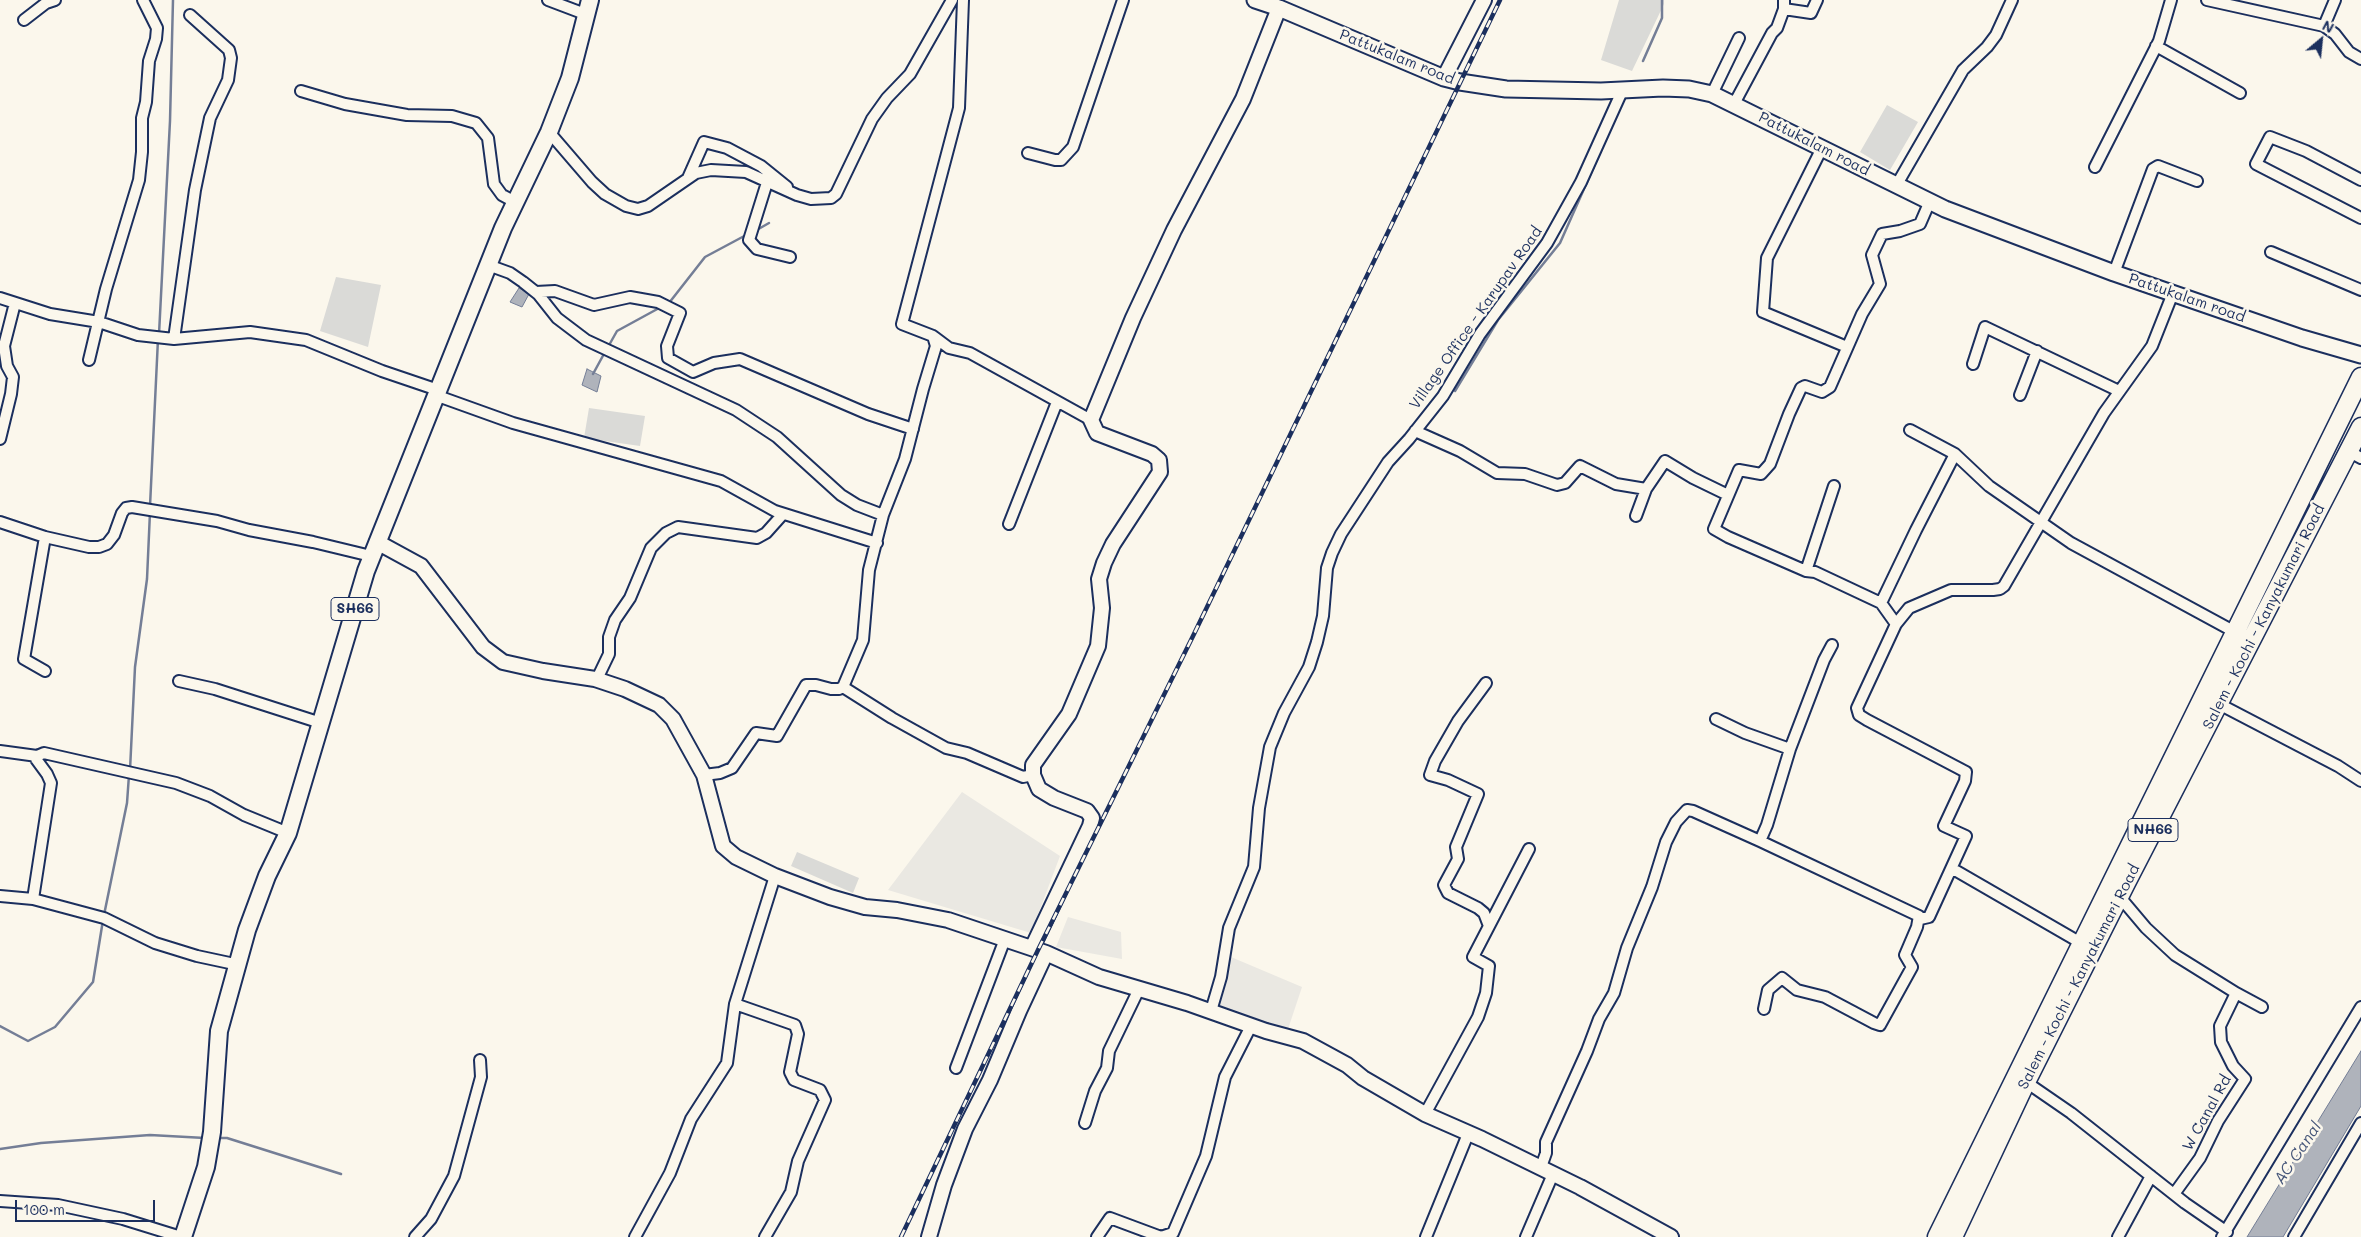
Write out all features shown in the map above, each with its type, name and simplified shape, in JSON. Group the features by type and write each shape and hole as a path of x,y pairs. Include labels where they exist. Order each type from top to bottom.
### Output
{"highway":[{"path":"1937,1237 2361,377"},
{"name":"Salem - Kochi - Kanyakumari Road","path":"1953,1237 2026,1082 2119,896 2219,704 2355,454 2361,427"}],"main road":[{"name":"Pattukalam road","path":"1255,0 1279,4 1444,78 1506,89 1601,91 1663,88 1688,89 1712,94 1896,186 1992,227 2173,294 2302,338 2361,355"},
{"name":"SH66","path":"182,1237 206,1168 212,1132 219,1030 247,930 267,876 288,833 374,549 488,265 515,202 549,132 570,78 587,7"}],"street":[{"path":"24,20 54,0"},
{"path":"89,360 106,289 139,180 142,152 142,118 146,102 149,62 156,39 157,28 143,0"},
{"path":"548,0 587,7"},
{"path":"549,132 592,182 605,194 626,206 638,209 648,206 696,173 711,170 746,172 769,178 797,195 811,198 831,198 836,194 872,119 886,98 910,74 952,0"},
{"path":"963,0 959,108 902,324 933,336 949,348 970,353 1091,420 1098,433 1152,454 1159,460 1160,472 1113,544 1104,563 1099,579 1102,608 1098,646 1069,714 1033,765 1033,775 1039,789 1054,798 1087,811 1092,818 1090,826 1032,948"},
{"path":"1028,154 1061,160 1073,147 1123,0"},
{"path":"1444,78 1484,0"},
{"path":"1734,104 1772,32 1777,28 1784,4 1812,13 1817,0"},
{"path":"1896,186 1963,70 1987,47 1996,35 2012,0"},
{"path":"2095,167 2156,46 2171,0"},
{"path":"2207,0 2324,26 2335,34 2348,52 2361,59"},
{"path":"2324,26 2335,0"},
{"path":"1091,420 1133,318 1174,230 1243,99 1279,4"},
{"path":"174,339 197,181 210,118 228,80 231,58 228,50 190,15"},
{"path":"1712,94 1739,38"},
{"path":"2156,46 2240,93"},
{"name":"Village Office - Karupav Road","path":"1211,1011 1221,977 1229,928 1254,866 1259,808 1269,753 1284,713 1309,667 1323,616 1327,568 1340,534 1388,462 1443,396 1483,329 1547,243 1563,218 1622,89"},
{"path":"301,91 346,104 407,115 452,116 476,123 488,138 494,184 502,195 515,202"},
{"path":"2361,180 2306,152 2270,137 2256,164 2361,218"},
{"path":"688,178 704,142 727,148 760,166 769,178"},
{"path":"1822,148 1767,258 1763,312 1847,347"},
{"path":"2114,273 2153,168 2158,166 2197,181"},
{"path":"769,178 749,240 757,249 790,257"},
{"path":"1896,624 1882,603 1815,572 1806,571 1728,538 1714,529 1740,470 1758,474 1764,472 1770,464 1801,388 1805,386 1822,392 1830,387 1862,314 1880,284 1872,255 1882,234 1900,231 1920,224 1930,202"},
{"path":"2271,252 2361,290"},
{"path":"488,265 510,273 536,292 557,318 572,331 611,353 707,395 736,410 776,437 841,495 857,505 883,515"},
{"path":"536,292 555,291 594,305 630,296 658,302 680,313 667,346 668,358 693,372 714,363 740,359 868,414 913,429"},
{"path":"1764,1009 1768,990 1782,978 1797,990 1825,997 1874,1024 1880,1024 1912,967 1904,955 1920,919 1929,916 1953,869 1966,836 1944,826 1965,782 1966,772 1867,720 1857,712 1896,624 1909,608 1951,590 2000,589 2119,391 2152,346 2173,294"},
{"path":"0,298 66,318 99,322 138,335 174,339 250,332 306,340 513,423 720,481 783,514 877,543"},
{"path":"0,439 11,394 13,377 7,366 4,346 16,303"},
{"path":"1973,364 1985,326 2119,391"},
{"path":"704,775 720,774 732,768 756,733 777,736 806,685 816,684 831,689 839,689 843,687 848,679 863,640 869,570 883,515 905,459 936,346 933,336"},
{"path":"2020,395 2037,352"},
{"path":"1009,524 1057,402"},
{"path":"1910,430 1955,454 1988,486 2088,553 2235,632"},
{"path":"1415,431 1464,454 1497,473 1525,474 1557,485 1565,483 1580,466 1616,484 1646,489"},
{"path":"1882,603 1916,530 1955,454"},
{"path":"1636,516 1646,489 1665,461 1693,478 1728,495"},
{"path":"1806,571 1834,486"},
{"path":"0,522 45,537 89,547 99,547 107,544 114,535 126,508 132,507 218,521 249,530 313,542 374,549 421,566 469,630 490,654 503,662 597,679 625,688 659,705 673,719 704,775 723,846 736,856 775,876 830,897 865,907 932,916 1046,953 1099,976 1303,1041 1425,1114 1468,1134 1482,1138 1547,1170 1671,1237"},
{"path":"597,679 609,654 609,637 615,620 630,598 651,548 666,533 678,527 757,538 766,533 783,514"},
{"path":"45,537 24,659 45,670"},
{"path":"1760,841 1767,825 1790,749 1824,660 1832,645"},
{"path":"179,681 215,689 261,706 321,723"},
{"path":"1486,683 1458,721 1435,761 1430,775 1448,780 1478,794 1456,847 1458,859 1444,885 1448,893 1484,913 1489,926"},
{"path":"843,687 892,718 946,748 966,753 1023,776 1033,775"},
{"path":"2219,704 2338,766 2361,781"},
{"path":"1716,718 1746,733 1790,749"},
{"path":"0,751 37,756 49,753 100,767 176,783 210,796 244,815 288,833"},
{"path":"33,899 51,783 47,774 38,764 37,756"},
{"path":"1526,1237 1547,1170 1546,1142 1587,1051 1599,1019 1614,993 1627,948 1652,887 1666,842 1683,813 1693,811 1916,915 1920,919"},
{"path":"1425,1114 1465,1043 1483,1001 1489,966 1473,957 1529,849"},
{"path":"1953,869 2081,943"},
{"path":"635,1237 670,1173 691,1119 727,1063 735,1004 775,876"},
{"path":"0,896 33,899 104,918 155,943 197,956 238,965"},
{"path":"2119,896 2146,928 2175,955 2262,1007"},
{"path":"956,1068 1006,939"},
{"path":"929,1237 944,1185 965,1129 990,1080 1018,1011 1046,953"},
{"path":"1085,1123 1095,1091 1107,1068 1109,1051 1139,989"},
{"name":"W Canal Rd","path":"2174,1194 2200,1158 2218,1121 2245,1079 2233,1066 2220,1042 2220,1026 2236,993"},
{"path":"735,1004 795,1025 798,1034 790,1072 794,1080 820,1090 825,1100 798,1161 791,1192 765,1237"},
{"path":"2026,1082 2071,1113 2224,1234 2361,1007"},
{"path":"1097,1237 1110,1218 1161,1237 1173,1233 1206,1156 1225,1077 1251,1026"},
{"path":"415,1237 431,1220 454,1176 480,1077 480,1060"},
{"path":"2294,1237 2361,1123"},
{"path":"1426,1237 1468,1134"},
{"path":"2118,1237 2151,1176"},
{"path":"0,1201 58,1205 124,1219 182,1237"}],"shaded area":[{"path":"1619,0 1664,0 1664,4 1632,71 1601,60"},
{"path":"1887,105 1918,122 1890,170 1860,152"},
{"path":"336,277 381,285 368,347 320,331"},
{"path":"519,288 529,294 522,307 510,302"},
{"path":"587,369 601,376 597,392 582,385"},
{"path":"589,408 645,416 640,446 584,438"},
{"path":"962,792 1060,856 1031,933 888,890"},
{"path":"797,852 859,878 853,893 791,866"},
{"path":"1068,917 1121,932 1122,959 1056,947"},
{"path":"1231,957 1302,987 1287,1032 1218,1007"},
{"path":"2361,1051 2361,1106 2283,1237 2247,1237"}],"waterway":[{"path":"159,334 170,121 173,0"},
{"path":"1643,61 1662,18 1662,0"},
{"path":"1455,391 1498,320 1560,243 1611,128"},
{"path":"755,231 769,223"},
{"path":"669,303 705,257 748,234"},
{"path":"608,347 617,331 661,307"},
{"path":"150,506 158,339"},
{"path":"593,374 605,352"},
{"path":"130,770 135,667 147,579 150,512"},
{"path":"104,915 127,803 129,775"},
{"path":"0,1026 28,1041 55,1027 93,982 103,920"},
{"path":"0,1149 41,1143 150,1135 205,1138"},
{"path":"218,1138 227,1138 341,1174"}],"railway":[{"path":"901,1237 1038,950 1194,634 1500,0"}],"water label":[{"name":"AC Canal","path":"2298,1153"}]}
